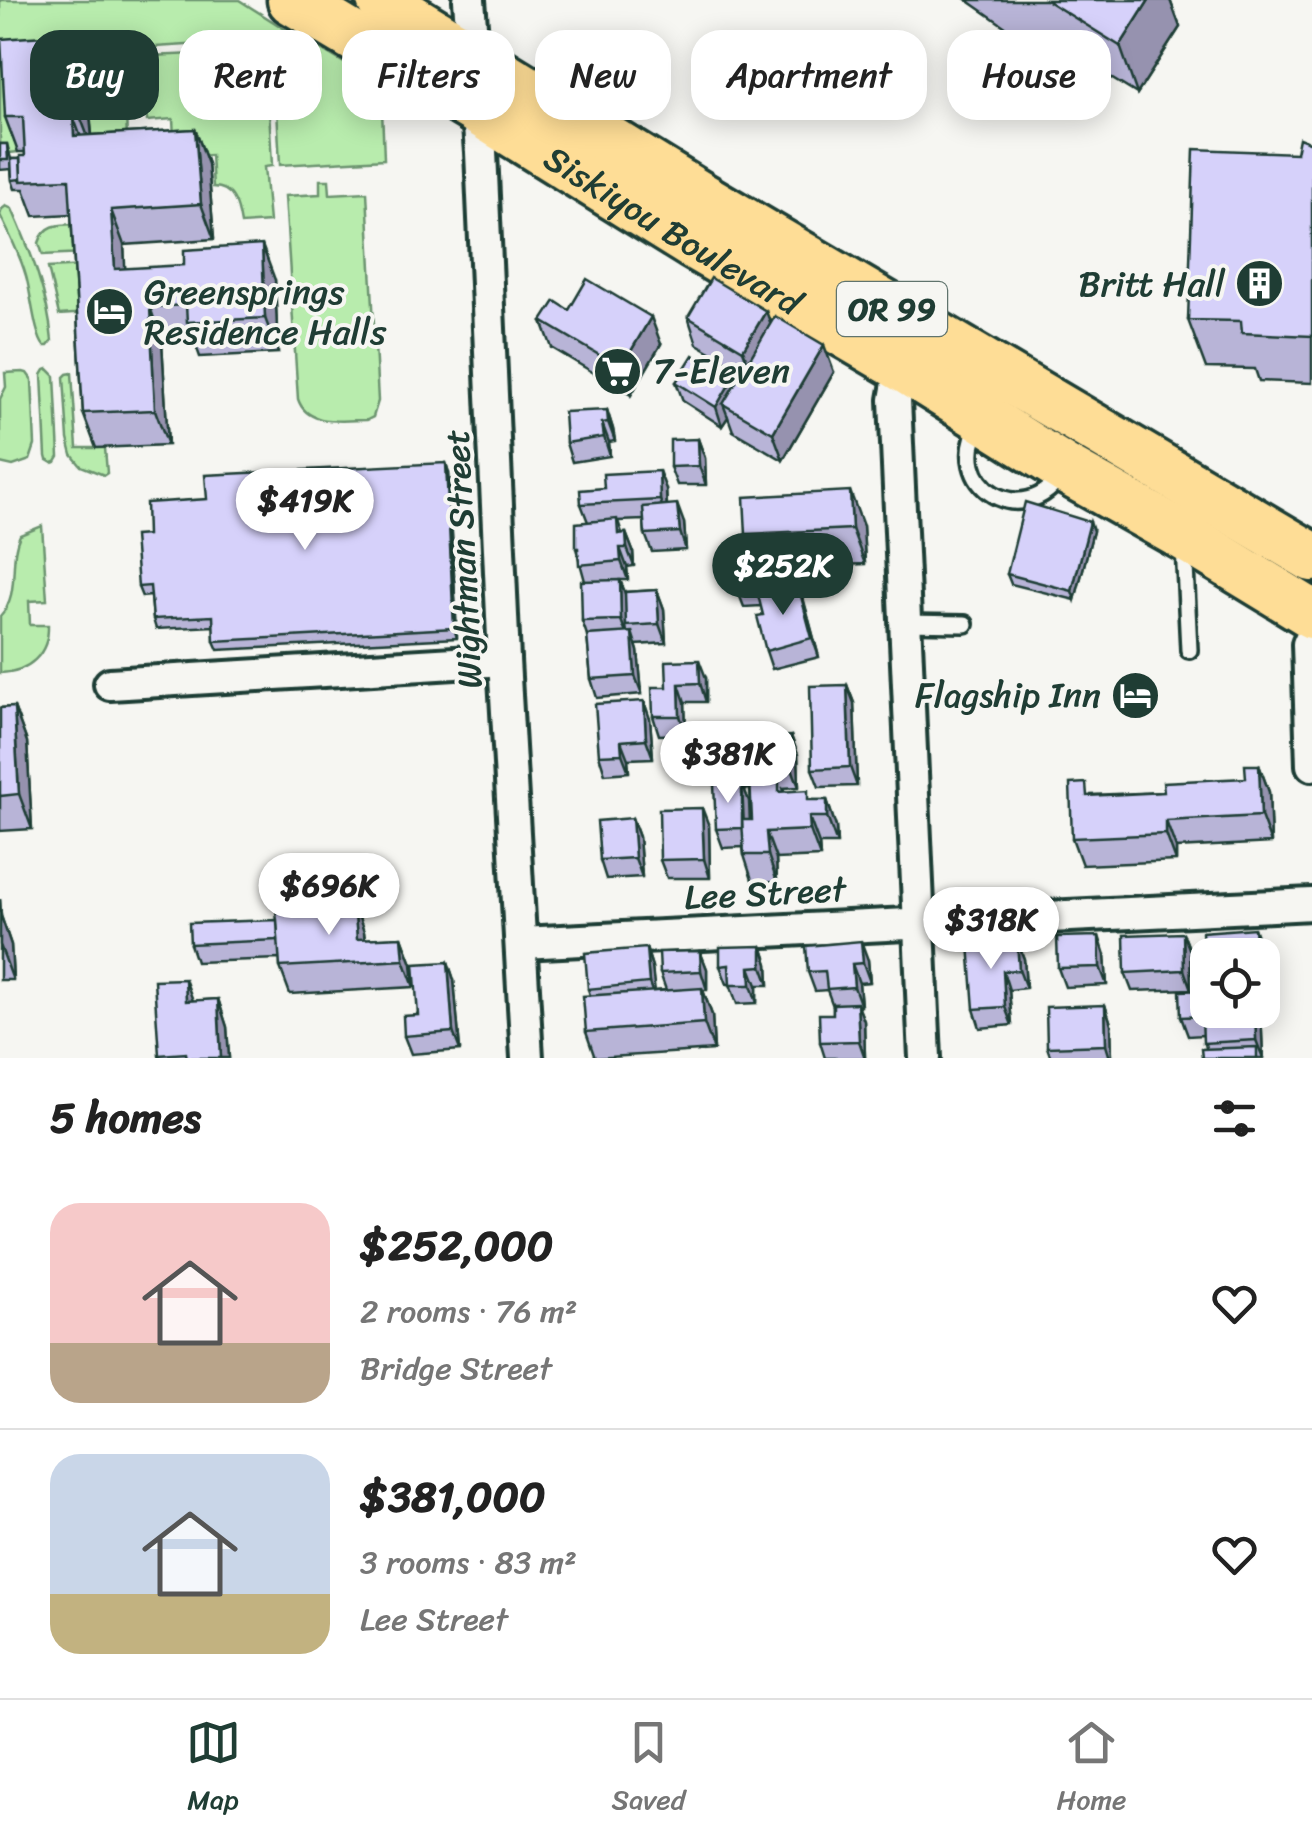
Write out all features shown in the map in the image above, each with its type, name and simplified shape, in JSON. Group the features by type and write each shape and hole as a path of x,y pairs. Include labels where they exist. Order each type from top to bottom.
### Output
{"main road":[{"name":"Siskiyou Boulevard","path":"292,0 342,30"},
{"name":"Siskiyou Boulevard","path":"381,0 431,30"},
{"name":"Siskiyou Boulevard","path":"515,81 700,196 915,349 984,418 1312,614"},
{"name":"Siskiyou Boulevard","path":"492,120 692,244 915,349 1312,557"}],"street":[{"name":"Wightman Street","path":"469,0 472,30"},
{"name":"Wightman Street","path":"479,120 527,1058"},
{"path":"915,349 896,386 895,400 925,1058"},
{"path":"1312,635 1308,644 1312,766"},
{"path":"110,684 504,660"},
{"name":"Lee Street","path":"521,943 1312,904"}],"lane":[{"path":"1184,536 1188,650"},
{"path":"905,623 965,624"}],"green space":[{"path":"0,0 239,0 286,30 179,30 179,46 159,47 159,30 30,30 30,56 0,60"},
{"path":"322,50 342,62 342,120 382,120 384,159 280,165 278,120 322,120"},
{"path":"179,55 179,120 270,120 272,166 264,167 269,222 241,224 230,194 213,187 211,155 175,157 173,119 147,121 159,120 159,56"},
{"path":"30,63 30,120 44,120 18,152 0,154 0,66"},
{"path":"90,120 126,120 127,145 93,150"},
{"path":"320,180 329,180 330,194 367,192 378,401 373,417 367,420 317,418 298,399 285,196 320,194"},
{"path":"6,206 12,209 43,290 52,341 48,346 41,341 24,268 0,215"},
{"path":"83,224 84,253 43,255 39,243 46,231 56,226"},
{"path":"85,266 88,313 59,315 48,268"},
{"path":"48,369 55,376 59,457 52,463 46,456 42,375"},
{"path":"23,372 32,380 35,445 30,460 13,466 0,463 0,399 6,387 5,373"},
{"path":"72,373 77,448 105,448 104,475 81,466 72,455 64,377"},
{"path":"42,526 47,600 29,601 30,625 48,625 45,645 28,665 0,673 0,616 10,598 17,545 20,535"}],"building":[{"path":"1046,0 1149,0 1120,46 1111,40 1111,30 1094,30"},
{"path":"30,37 30,120 73,120 74,136 195,129 201,204 111,210 115,269 184,265 184,250 262,245 265,318 187,322 186,305 150,307 155,410 83,413 69,179 21,181 20,156 25,156 23,117 5,117 1,39"},
{"name":"Britt Hall","path":"1299,138 1312,143 1312,336 1242,333 1241,321 1188,320 1194,149 1296,153"},
{"path":"0,144 7,144 8,160 0,160"},
{"path":"11,159 20,159 21,179 12,180"},
{"path":"711,278 766,311 743,350 688,317"},
{"path":"587,279 651,317 621,368 542,321 555,301 569,310"},
{"path":"775,316 824,345 773,433 723,404"},
{"path":"693,355 702,361 704,355 723,366 719,371 732,380 716,407 676,382"},
{"path":"607,410 608,422 602,423 604,437 566,443 564,412"},
{"path":"698,439 699,466 670,467 670,440"},
{"path":"446,463 454,628 214,641 213,616 153,619 150,586 138,587 134,536 147,535 146,503 207,499 205,475"},
{"path":"659,471 660,500 581,504 580,490 604,488 603,474"},
{"path":"850,491 852,529 746,534 744,497"},
{"path":"1025,502 1090,522 1072,591 1007,574"},
{"path":"677,504 680,532 645,534 643,507"},
{"path":"617,519 618,534 626,533 627,548 620,548 621,561 579,565 576,523"},
{"path":"792,560 794,585 737,589 735,564"},
{"path":"620,580 621,620 582,621 581,581"},
{"path":"798,585 812,638 766,651 757,616 763,615 758,595"},
{"path":"657,590 659,624 626,626 625,592"},
{"path":"632,632 635,676 591,679 587,635"},
{"path":"699,660 700,683 679,684 680,716 653,716 652,687 667,687 666,661"},
{"path":"847,685 850,767 812,769 810,686"},
{"path":"644,701 646,739 621,741 622,754 599,755 595,704"},
{"path":"14,707 19,794 0,796 0,708"},
{"path":"791,736 792,768 721,772 719,739"},
{"path":"1245,765 1259,765 1261,816 1166,821 1166,834 1072,838 1070,784 1086,783 1087,796 1164,792 1163,782 1246,778"},
{"path":"779,777 779,792 808,790 808,800 827,800 827,817 809,817 810,830 766,832 768,855 744,855 742,820 752,820 750,778"},
{"path":"742,783 742,828 716,829 714,784"},
{"path":"702,808 704,859 660,860 659,809"},
{"path":"632,818 635,858 600,860 597,821"},
{"path":"354,904 357,939 402,937 404,960 280,967 276,909"},
{"path":"277,920 278,940 190,944 189,923"},
{"path":"1254,928 1255,938 1202,938 1202,932"},
{"path":"1183,933 1184,970 1125,973 1124,935"},
{"path":"1099,936 1100,967 1058,968 1057,937"},
{"path":"861,941 863,963 852,964 854,987 827,989 825,971 808,972 806,946"},
{"path":"1017,941 1019,970 1003,971 1005,1007 974,1009 969,944"},
{"path":"762,946 762,966 750,967 751,985 730,985 729,965 720,966 720,947"},
{"path":"646,948 649,983 588,989 585,953"},
{"path":"700,951 701,971 660,973 659,952"},
{"path":"448,962 453,1032 404,1036 403,1016 418,1015 414,964"},
{"path":"185,979 186,1001 218,999 221,1058 187,1058 186,1053 159,1055 154,980"},
{"path":"702,988 704,1023 586,1032 583,996"},
{"path":"1180,991 1190,991 1190,1017 1181,1017"},
{"path":"857,1003 859,1041 820,1042 819,1014 833,1014 833,1004"},
{"path":"1105,1005 1106,1045 1047,1047 1046,1007"},
{"path":"1202,1028 1256,1028 1256,1040 1203,1043"},
{"path":"1257,1047 1257,1058 1202,1058 1201,1049"}],"place":[{"name":"Britt Hall","path":"1260,284"},
{"name":"Greensprings Residence Halls","path":"109,312"},
{"name":"7-Eleven","path":"618,371"},
{"name":"Flagship Inn","path":"1136,695"}]}
